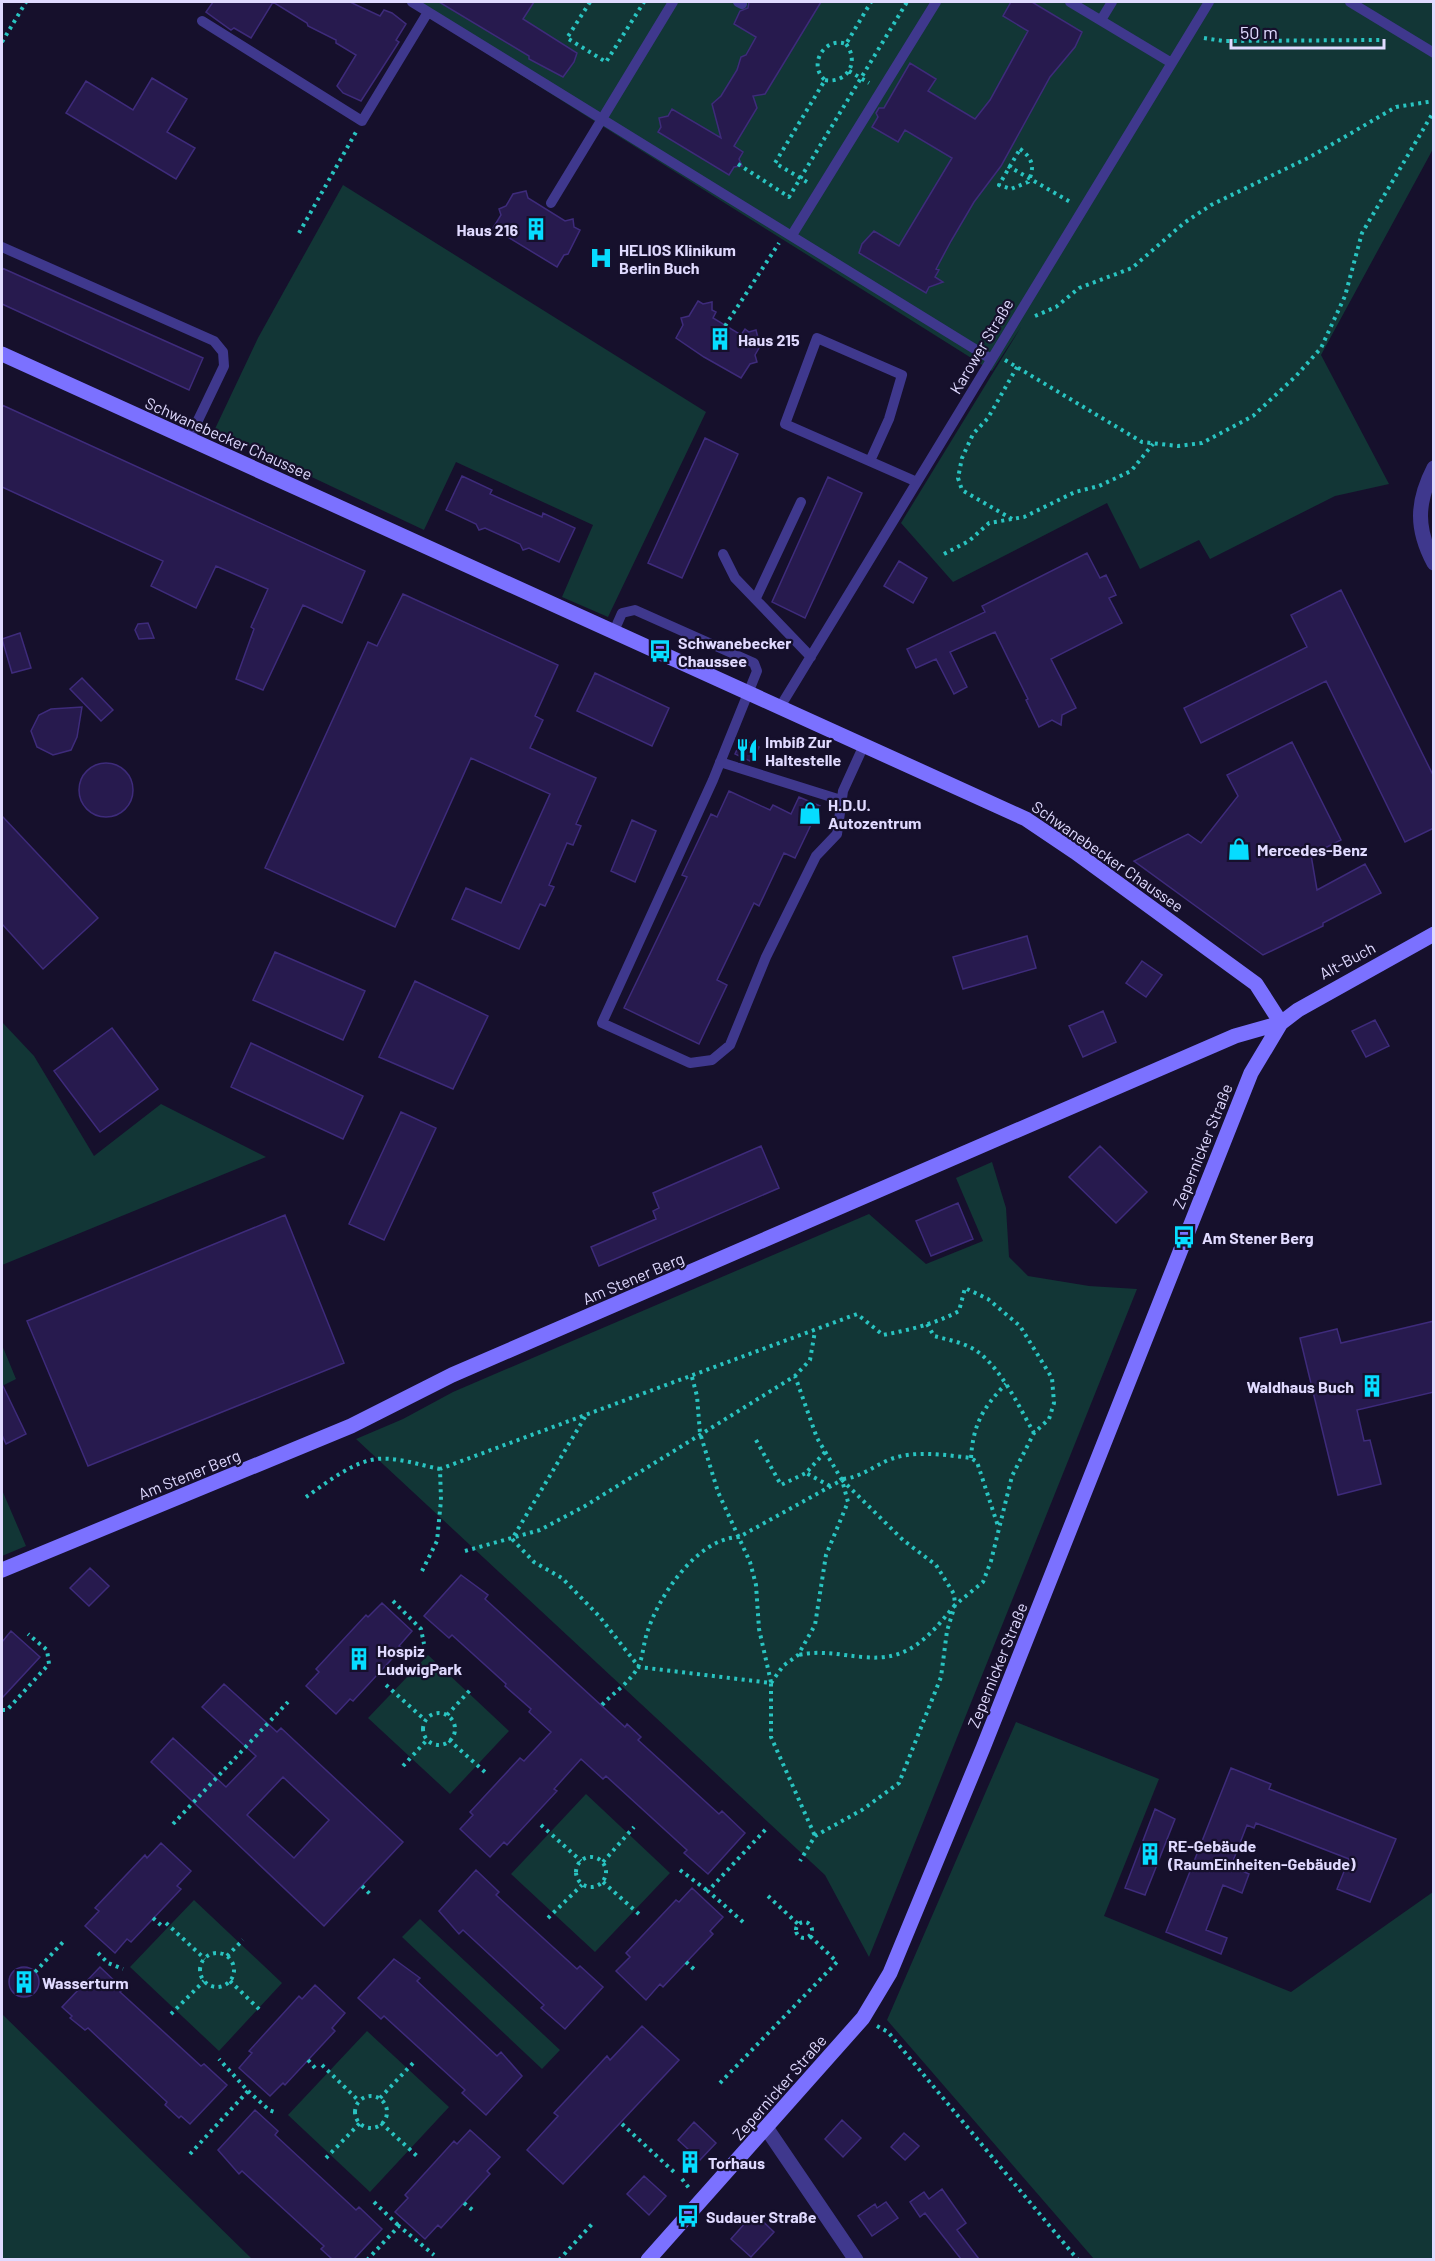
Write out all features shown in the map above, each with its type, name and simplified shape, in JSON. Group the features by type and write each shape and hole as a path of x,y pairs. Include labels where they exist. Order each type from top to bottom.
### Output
{"main road":[{"name":"Schwanebecker Chaussee","path":"2,354 969,792 1043,829 1256,984 1281,1023"},
{"name":"Alt-Buch","path":"1281,1023 1324,993 1434,934"},
{"name":"Am Stener Berg","path":"2,1570 351,1426 452,1375 1235,1036 1281,1023"},
{"name":"Zepernicker Straße","path":"648,2259 767,2129 863,2018 890,1973 979,1759 1251,1073 1281,1023"}],"street":[{"path":"1434,468 1425,493 1419,521 1420,533 1434,563"},
{"path":"767,2129 856,2259"}],"lane":[{"path":"412,2 601,120 993,356"},
{"path":"551,202 674,2"},
{"path":"789,233 819,190 936,2"},
{"path":"1070,2 1170,63"},
{"path":"1101,20 1112,2"},
{"name":"Karower Straße","path":"780,707 1209,2"},
{"path":"1350,2 1434,53"},
{"path":"202,21 362,121 428,12"},
{"path":"2,247 214,341 224,352 224,366 189,439"},
{"path":"870,461 889,419 902,375 817,338 785,424 917,482"},
{"path":"756,598 801,502"},
{"path":"723,554 735,578 811,657"},
{"path":"614,631 622,613 635,610 754,663 757,671 720,762 602,1023 690,1063 712,1060 730,1045 766,957 816,856 837,834 841,800 864,746"},
{"path":"720,762 841,800"}],"path":[{"path":"2,42 26,2"},
{"path":"590,2 567,38 606,62 644,2"},
{"path":"846,44 871,2"},
{"path":"738,164 789,197 907,2"},
{"path":"1187,35 1222,41 1380,40"},
{"path":"839,41 846,44 851,51 853,60 849,71 843,78 834,82 825,80 818,74 816,64 829,44 839,41"},
{"path":"849,71 881,90"},
{"path":"819,190 775,163 825,80"},
{"path":"1019,312 1030,318 1056,307 1078,288 1132,268 1184,223 1211,205 1311,157 1396,107 1434,101"},
{"path":"993,356 1017,367 1142,442 1178,446 1202,443 1253,416 1322,348 1345,297 1362,233 1434,111"},
{"path":"299,233 362,121"},
{"path":"1020,149 1031,161 1030,178 1017,188 999,185 1020,149"},
{"path":"1009,166 1082,209"},
{"path":"725,326 789,233"},
{"path":"1012,519 962,490 958,478 962,458 973,434 988,418 1017,367"},
{"path":"944,554 969,541 989,524 1024,517 1075,492 1099,486 1131,471 1153,444"},
{"path":"306,1497 339,1475 370,1460 396,1460 440,1469 857,1314 883,1335 927,1324 959,1311 965,1288 988,1299 1020,1326 1052,1378 1054,1403 1048,1419 1034,1433 1012,1476 991,1561 983,1582 955,1605 935,1630 911,1649 892,1658 863,1658 819,1651 798,1655"},
{"path":"927,1324 934,1336 978,1352 1006,1384 1034,1433"},
{"path":"465,1551 540,1530 585,1506 795,1376 810,1360 815,1331"},
{"path":"795,1376 817,1438 843,1480 903,1540 936,1565 954,1594 955,1605 947,1631 941,1677 899,1783 862,1810 815,1836 800,1861"},
{"path":"692,1377 697,1396 700,1433 718,1492 739,1537 756,1585 759,1629 771,1683 771,1737 815,1836"},
{"path":"971,1458 973,1436 978,1418 986,1404 1006,1384"},
{"path":"512,1539 585,1416"},
{"path":"756,1440 781,1485 806,1473 825,1452"},
{"path":"602,1705 616,1690 624,1688 639,1667 647,1633 659,1603 674,1580 694,1559 725,1537 739,1537 843,1480 859,1478 891,1459 915,1454 971,1458 977,1462 998,1527"},
{"path":"422,1571 437,1540 441,1500 440,1469"},
{"path":"806,1473 830,1486"},
{"path":"771,1683 783,1666 798,1655 815,1625 826,1555 848,1502 843,1480"},
{"path":"512,1539 534,1562 562,1578 599,1616 639,1667 771,1683"},
{"path":"393,1601 421,1629 424,1644"},
{"path":"2,1710 7,1710 49,1664 47,1650 28,1635"},
{"path":"386,1685 425,1720"},
{"path":"449,1740 436,1744 427,1740 422,1728 425,1720 432,1714 447,1715 472,1689"},
{"path":"173,1824 288,1702"},
{"path":"447,1715 454,1727 449,1740"},
{"path":"403,1766 427,1740"},
{"path":"449,1740 485,1772"},
{"path":"541,1825 580,1861"},
{"path":"603,1862 634,1827"},
{"path":"708,1891 766,1829"},
{"path":"580,1861 594,1857 603,1862 606,1870 603,1882"},
{"path":"580,1861 576,1874 582,1885 590,1888 603,1882"},
{"path":"680,1870 743,1922"},
{"path":"603,1882 639,1914"},
{"path":"548,1918 582,1885"},
{"path":"362,1886 371,1895"},
{"path":"768,1896 798,1924"},
{"path":"153,1918 165,1925 205,1959"},
{"path":"798,1924 805,1922 811,1925 810,1936"},
{"path":"798,1924 795,1931 798,1936 802,1939 810,1936"},
{"path":"720,2084 837,1962 810,1936"},
{"path":"35,1972 65,1940"},
{"path":"227,1956 243,1940"},
{"path":"98,1953 108,1963 123,1969"},
{"path":"218,1953 227,1956 234,1971 230,1981 214,1986 204,1981 201,1972 205,1959 218,1953"},
{"path":"686,1962 697,1972"},
{"path":"171,2014 204,1981"},
{"path":"230,1981 262,2012"},
{"path":"863,2018 888,2032 1078,2259"},
{"path":"219,2059 248,2091 270,2110 277,2113"},
{"path":"308,2060 317,2070"},
{"path":"380,2098 414,2062"},
{"path":"322,2065 359,2102"},
{"path":"190,2154 248,2091"},
{"path":"366,2096 380,2098 387,2110 381,2124 373,2128 360,2123 355,2110 359,2102 366,2096"},
{"path":"326,2158 360,2123"},
{"path":"381,2124 417,2156"},
{"path":"622,2124 674,2172"},
{"path":"374,2202 434,2255"},
{"path":"464,2202 475,2212"},
{"path":"559,2259 593,2223"},
{"path":"367,2259 399,2226"}],"green space":[{"path":"405,2 1433,2 1433,149 1321,355 1389,484 1335,496 1210,559 1199,540 1140,569 1107,503 953,582 901,523 1021,327 992,371"},
{"path":"343,185 706,412 608,617 562,597 593,525 456,462 424,530 214,431 258,338"},
{"path":"2,1022 34,1056 94,1156 161,1104 266,1157 2,1265"},
{"path":"992,1162 1006,1208 1009,1257 1028,1276 1089,1286 1137,1289 869,1957 825,1875 356,1439 403,1419 453,1392 869,1214 926,1264 983,1241 956,1178"},
{"path":"2,1345 16,1379 2,1386"},
{"path":"2,1490 26,1546 2,1556"},
{"path":"428,1655 509,1731 450,1794 368,1718"},
{"path":"1016,1722 1159,1779 1104,1916 1291,1992 1433,1892 1433,2259 1094,2259 887,2020"},
{"path":"586,1794 670,1873 595,1952 511,1874"},
{"path":"194,1900 282,1983 219,2051 130,1967"},
{"path":"420,1919 560,2050 542,2069 402,1937"},
{"path":"2,2014 252,2259 2,2259"},
{"path":"367,2031 449,2107 370,2192 288,2115"}],"building":[{"path":"213,2 273,2 251,38 234,28 231,30 206,12"},
{"path":"273,2 350,2 380,16 384,10 392,13 406,24 396,40 399,42 361,101 343,93 337,86 356,55 336,43 336,40 308,26 307,23"},
{"path":"439,2 534,2 523,19 577,53 574,62 563,77 529,59 529,56"},
{"path":"749,2 821,2 765,94 753,96 757,108 734,146 743,152 739,159 742,166 734,167 729,175 658,132 661,127 659,118 668,116 672,109 721,138 712,104 721,96 737,70 741,57 746,55 756,37 734,24 740,11 748,8"},
{"path":"1011,2 1032,2 1082,32 1075,47 1050,77 1001,166 974,202 951,241 936,269 939,270 935,277 943,282 929,287 926,293 859,253 862,244 874,231 899,246 952,158 905,130 898,142 872,127 878,117 876,113 879,108 884,108 910,63 936,79 928,91 975,119 990,100 1028,31 1003,16"},
{"path":"152,78 187,99 167,132 195,148 176,179 66,113 86,81 133,110"},
{"name":"Haus 216","path":"526,191 528,198 565,221 573,219 574,227 580,230 568,254 564,255 557,267 493,228 501,215 499,209 506,206 513,194"},
{"path":"2,268 203,358 189,390 2,304"},
{"name":"Haus 215","path":"698,301 703,304 712,302 712,310 716,312 713,318 741,335 745,329 749,332 756,330 758,338 763,341 755,355 757,362 750,364 741,378 676,338 683,325 681,318 689,316"},
{"path":"2,405 365,571 342,623 303,605 263,690 236,679 254,629 251,627 268,589 216,566 196,608 151,586 163,561 2,487"},
{"path":"705,438 738,454 682,578 648,563"},
{"path":"462,476 492,490 490,494 542,517 543,513 575,528 559,562 529,548 523,550 520,544 485,528 479,530 476,524 446,510"},
{"path":"828,477 862,493 805,618 772,602"},
{"path":"1087,553 1100,578 1106,575 1116,595 1109,598 1122,623 1051,659 1076,708 1062,715 1061,725 1052,720 1039,727 995,632 950,652 967,687 954,694 936,659 916,668 907,649 985,612 982,606"},
{"path":"899,561 927,578 913,603 884,586"},
{"path":"1341,590 1434,777 1434,828 1405,842 1326,681 1201,743 1184,708 1307,647 1291,615"},
{"path":"403,594 558,665 535,716 543,720 530,748 596,778 576,824 581,826 573,845 567,843 549,885 554,887 545,906 540,904 519,949 452,919 466,888 501,903 550,794 471,758 395,927 265,868 368,642 377,646"},
{"path":"148,623 154,638 139,639 135,630 138,624"},
{"path":"20,633 31,668 12,673 2,639"},
{"path":"595,673 669,708 652,746 577,711"},
{"path":"82,678 113,710 101,721 70,689"},
{"path":"82,707 77,737 71,750 53,755 37,747 31,731 39,715 51,709"},
{"name":"Imbiß Zur Haltestelle","path":"742,739 759,747 752,762 735,754"},
{"name":"Mercedes-Benz","path":"1292,742 1341,840 1311,855 1317,890 1365,864 1381,893 1323,923 1323,926 1263,955 1134,861 1188,834 1201,843 1238,796 1227,775"},
{"path":"101,763 111,763 121,767 129,775 133,790 129,805 121,813 111,817 101,817 91,813 83,805 79,795 79,785 83,775 91,767"},
{"path":"729,791 770,810 773,805 791,814 799,797 820,806 795,858 784,853 759,906 754,903 717,980 727,985 699,1044 624,1008 687,877 682,875 711,814 717,817"},
{"path":"2,816 98,918 43,969 2,924"},
{"path":"632,820 656,831 635,882 611,871"},
{"path":"1027,936 1036,968 963,989 953,957"},
{"path":"275,952 365,991 343,1040 253,1000"},
{"path":"1142,961 1162,975 1146,997 1126,983"},
{"path":"415,981 488,1016 453,1089 379,1057"},
{"path":"1103,1011 1116,1042 1083,1057 1069,1026"},
{"path":"1375,1020 1389,1046 1366,1057 1352,1031"},
{"path":"112,1028 158,1089 100,1132 54,1071"},
{"path":"251,1043 363,1096 343,1139 231,1087"},
{"path":"401,1112 436,1128 384,1240 349,1224"},
{"path":"761,1146 779,1188 599,1266 591,1247 656,1219 653,1211 659,1208 653,1193"},
{"path":"1100,1146 1147,1192 1116,1223 1069,1177"},
{"path":"958,1203 973,1239 931,1256 916,1221"},
{"path":"285,1215 344,1363 88,1466 27,1321"},
{"path":"1434,1321 1434,1392 1357,1410 1364,1441 1370,1440 1381,1484 1338,1495 1300,1338 1337,1329 1341,1343"},
{"path":"2,1384 26,1434 6,1444 2,1435"},
{"path":"90,1568 109,1586 89,1606 70,1588"},
{"path":"461,1575 488,1595 485,1599 625,1727 627,1724 641,1737 638,1740 719,1814 722,1811 745,1833 708,1874 684,1853 687,1850 606,1776 603,1779 581,1759 554,1789 557,1791 507,1845 504,1842 490,1857 460,1829 473,1815 470,1812 520,1758 524,1761 551,1732 529,1712 531,1709 505,1686 506,1684 452,1635 449,1638 424,1616"},
{"name":"Hospiz LudwigPark","path":"382,1603 412,1631 399,1646 402,1648 353,1701 350,1699 336,1714 306,1686 319,1672 316,1669 366,1615 368,1617"},
{"path":"11,1631 40,1657 2,1698 2,1642"},
{"path":"224,1684 277,1732 281,1728 403,1842 324,1926 151,1762 173,1738 226,1787 256,1756 202,1707","holes":["283,1777 329,1820 294,1858 247,1815"]},
{"path":"1231,1768 1271,1784 1269,1789 1396,1839 1370,1902 1337,1889 1349,1859 1256,1823 1254,1828 1247,1825 1231,1866 1249,1874 1242,1893 1223,1885 1206,1930 1227,1938 1221,1954 1166,1932"},
{"name":"RE-Gebäude (RaumEinheiten-Gebäude)","path":"1155,1809 1175,1819 1145,1895 1125,1888"},
{"path":"161,1843 191,1871 177,1886 181,1889 131,1942 127,1939 115,1953 85,1926 99,1911 95,1908 145,1855 147,1858"},
{"path":"476,1870 499,1892 496,1895 577,1969 580,1966 603,1987 565,2029 541,2008 544,2005 463,1930 459,1934 439,1911"},
{"path":"692,1888 723,1917 710,1931 713,1934 663,1987 660,1984 646,2000 616,1971 630,1957 626,1953 676,1900 679,1902"},
{"path":"394,1959 420,1978 417,1981 497,2056 501,2052 522,2076 486,2115 462,2093 465,2090 384,2016 381,2019 358,1998"},
{"name":"Wasserturm","path":"24,1967 35,1971 39,1982 35,1993 24,1997 13,1993 9,1982 13,1971"},
{"path":"100,1967 123,1989 120,1992 201,2066 204,2064 227,2085 190,2124 181,2116 179,2118 165,2105 167,2102 88,2028 85,2030 70,2018 72,2016 62,2007"},
{"path":"315,1985 345,2013 332,2028 335,2031 285,2085 283,2083 270,2096 239,2068 252,2053 249,2051 299,1996 302,1999"},
{"path":"642,2026 679,2060 563,2184 527,2150 558,2116 554,2113 607,2056 610,2060"},
{"path":"255,2110 278,2131 275,2135 356,2210 359,2207 382,2229 354,2259 332,2259 321,2249 324,2246 242,2171 239,2174 218,2150"},
{"path":"842,2120 861,2138 843,2157 825,2139"},
{"path":"694,2122 716,2143 700,2160 678,2140"},
{"path":"470,2130 500,2157 487,2171 490,2174 441,2228 438,2225 425,2239 395,2212 408,2198 405,2195 454,2141 457,2144"},
{"path":"904,2133 919,2146 905,2160 891,2147"},
{"path":"644,2176 666,2196 649,2215 627,2194"},
{"path":"942,2189 966,2223 957,2230 979,2259 961,2259 925,2213 920,2217 910,2202 924,2192 929,2199"},
{"path":"886,2202 898,2218 872,2236 858,2216 875,2204 877,2208"},
{"path":"754,2213 774,2232 751,2257 731,2239"}],"place":[{"name":"Haus 216","path":"536,229"},
{"name":"HELIOS Klinikum Berlin Buch","path":"601,258"},
{"name":"Haus 215","path":"720,339"},
{"name":"Schwanebecker Chaussee","path":"660,651"},
{"name":"Imbiß Zur Haltestelle","path":"747,750"},
{"name":"H.D.U. Autozentrum","path":"810,813"},
{"name":"Mercedes-Benz","path":"1239,849"},
{"name":"Am Stener Berg","path":"1184,1237"},
{"name":"Waldhaus Buch","path":"1372,1386"},
{"name":"Hospiz LudwigPark","path":"359,1659"},
{"name":"RE-Gebäude (RaumEinheiten-Gebäude)","path":"1150,1854"},
{"name":"Wasserturm","path":"24,1982"},
{"name":"Torhaus","path":"690,2162"},
{"name":"Sudauer Straße","path":"688,2216"}]}
